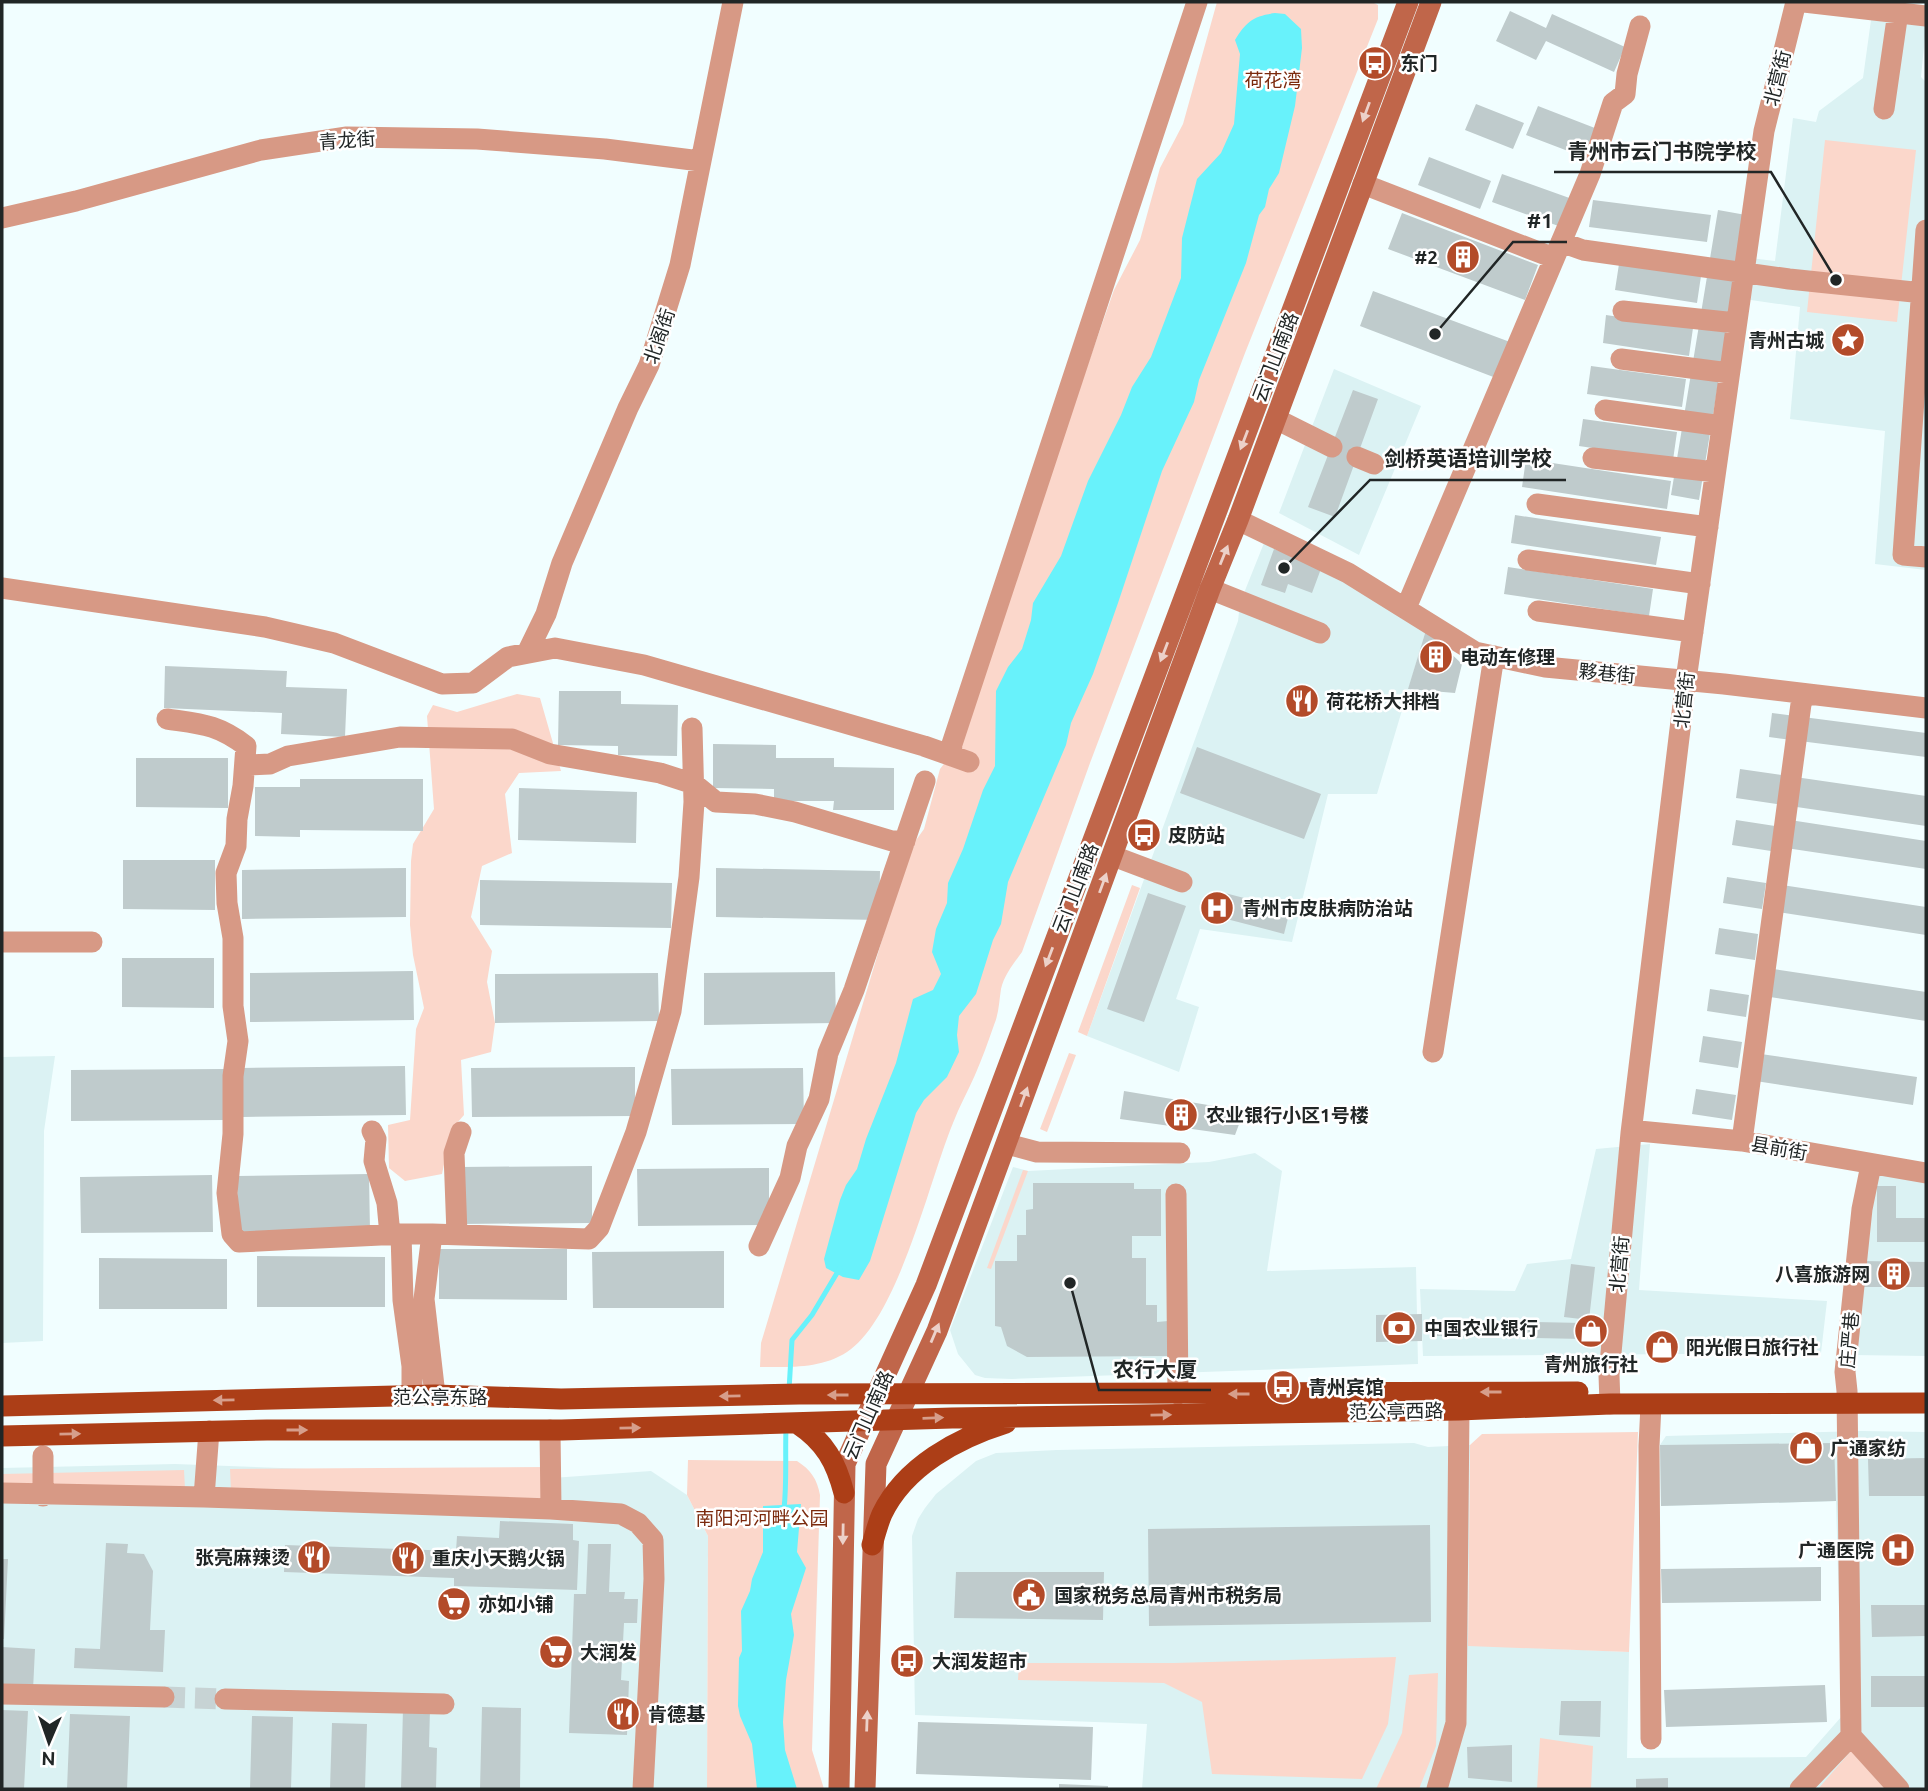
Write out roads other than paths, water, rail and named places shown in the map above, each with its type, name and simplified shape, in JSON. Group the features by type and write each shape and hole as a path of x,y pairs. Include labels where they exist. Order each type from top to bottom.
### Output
{"main road":[{"name":"云门山南路","path":"839,1789 845,1464 926,1284 1405,2"},
{"name":"云门山南路","path":"865,1789 876,1464 937,1331 1210,589 1432,2"},
{"path":"1090,848 1113,856"},
{"name":"范公亭西路","path":"865,1421 1459,1410 1610,1398 1651,1405 1847,1397 1926,1390"},
{"name":"范公亭东路","path":"2,1406 412,1395 561,1399 877,1395"},
{"name":"范公亭西路","path":"877,1395 1847,1397 1926,1403"},
{"path":"872,1545 886,1507 900,1487 918,1469 955,1444 1022,1417"},
{"name":"范公亭东路","path":"2,1436 209,1431 556,1430 865,1421"},
{"path":"798,1424 815,1435 837,1466 844,1493"}],"street":[{"name":"北阁街","path":"528,652 546,614 562,563 649,365 680,265 733,2"},
{"path":"2,588 265,627 334,643 443,684 473,683 508,657 555,648 644,665 925,746 960,759 952,744 1197,2"},
{"name":"北营街","path":"1610,1398 1609,1375 1631,1133 1686,680 1764,131 1796,2"},
{"path":"1804,2 1926,16"},
{"path":"1884,109 1898,12"},
{"path":"1406,608 1590,174 1614,103 1625,94 1627,74 1640,26"},
{"name":"青龙街","path":"2,218 76,201 261,150 347,137 477,139 605,149 700,161"},
{"path":"1363,184 1558,250 1583,250 1923,293"},
{"path":"1926,230 1903,555 1926,557"},
{"path":"1623,311 1736,323"},
{"path":"1621,359 1730,373"},
{"path":"1605,410 1722,426"},
{"path":"1276,419 1332,447"},
{"path":"1593,457 1715,472"},
{"path":"1537,504 1708,527"},
{"name":"夥巷街","path":"1238,520 1348,573 1475,652 1545,667 1686,680 1926,708"},
{"path":"1528,560 1700,584"},
{"path":"1210,589 1320,634"},
{"path":"1538,611 1693,632"},
{"path":"1433,1052 1494,656"},
{"path":"1742,1141 1801,704 1805,694"},
{"path":"167,719 214,726 246,746 236,846 226,873 227,903 233,938 233,1006 239,1041 233,1076 233,1134 228,1193 232,1234 239,1242 396,1234 589,1239 599,1228 636,1132 671,1011 688,877 694,784 692,728"},
{"path":"245,765 270,764 288,756 400,737 512,740 550,754 660,772 694,784 716,802 755,804 795,812 891,841 905,842"},
{"path":"759,1247 790,1178 797,1146 819,1099 828,1053 855,990 925,781"},
{"path":"1113,856 1182,882"},
{"path":"2,942 92,942"},
{"path":"372,1131 376,1139 374,1161 396,1234 412,1366 412,1395"},
{"name":"县前街","path":"1631,1133 1639,1131 1742,1141 1926,1173"},
{"path":"457,1234 453,1153 461,1132"},
{"path":"1007,1144 1037,1152 1180,1153"},
{"name":"庄严巷","path":"1851,1737 1845,1372 1862,1209 1871,1165"},
{"path":"1176,1194 1178,1394"},
{"path":"432,1234 424,1299 435,1395"},
{"path":"1651,1405 1651,1739"},
{"path":"1437,1789 1456,1723 1459,1410"},
{"path":"551,1509 556,1430"},
{"path":"204,1497 209,1431"},
{"path":"43,1456 43,1496"},
{"path":"2,1493 43,1496 78,1494 204,1497 551,1509 621,1514 638,1523 653,1539 654,1579 643,1789"},
{"path":"2,1694 164,1698"},
{"path":"225,1699 444,1704"},
{"path":"1800,1789 1851,1737 1899,1789"}],"water":[{"path":"1275,13 1285,14 1301,29 1302,48 1295,106 1279,173 1269,189 1265,207 1259,215 1246,263 1199,380 1194,402 1162,471 1093,674 1071,723 1066,745 1008,882 1001,924 993,940 976,994 959,1016 959,1052 947,1077 924,1100 916,1113 870,1261 859,1280 843,1277 826,1268 824,1259 840,1200 857,1169 896,1063 913,999 933,990 941,974 932,952 936,929 947,903 948,883 983,790 995,766 996,691 1008,667 1022,649 1033,603 1061,556 1088,481 1132,387 1151,357 1181,278 1182,238 1197,179 1221,153 1234,124 1240,54 1235,40 1251,21"},
{"path":"801,1504 797,1552 806,1568 791,1614 794,1635 786,1680 783,1722 785,1750 797,1789 757,1789 752,1744 738,1706 739,1658 742,1651 741,1611 763,1552 763,1506"}],"waterway":[{"path":"789,1390 792,1340 812,1315 840,1268"},
{"path":"784,1509 786,1428"}],"tunnel":[{"path":"164,1697 225,1699"}],"place":[{"name":"东门","path":"1375,63"},
{"name":"#2","path":"1463,257"},
{"name":"青州市云门书院学校","path":"1836,280"},
{"name":"#1","path":"1435,334"},
{"name":"青州古城","path":"1848,340"},
{"name":"剑桥英语培训学校","path":"1284,568"},
{"name":"电动车修理","path":"1436,657"},
{"name":"荷花桥大排档","path":"1302,701"},
{"name":"皮防站","path":"1144,835"},
{"name":"青州市皮肤病防治站","path":"1217,908"},
{"name":"农业银行小区1号楼","path":"1181,1115"},
{"name":"八喜旅游网","path":"1894,1274"},
{"name":"农行大厦","path":"1070,1283"},
{"name":"中国农业银行","path":"1399,1328"},
{"name":"青州旅行社","path":"1591,1331"},
{"name":"阳光假日旅行社","path":"1662,1347"},
{"name":"青州宾馆","path":"1283,1387"},
{"name":"广通家纺","path":"1806,1448"},
{"name":"广通医院","path":"1898,1550"},
{"name":"张亮麻辣烫","path":"314,1557"},
{"name":"重庆小天鹅火锅","path":"408,1558"},
{"name":"国家税务总局青州市税务局","path":"1029,1595"},
{"name":"亦如小铺","path":"454,1604"},
{"name":"大润发","path":"556,1652"},
{"name":"大润发超市","path":"907,1661"},
{"name":"肯德基","path":"623,1714"}],"park label":[{"name":"荷花湾","path":"1273,80"},
{"name":"南阳河河畔公园","path":"762,1518"}]}
